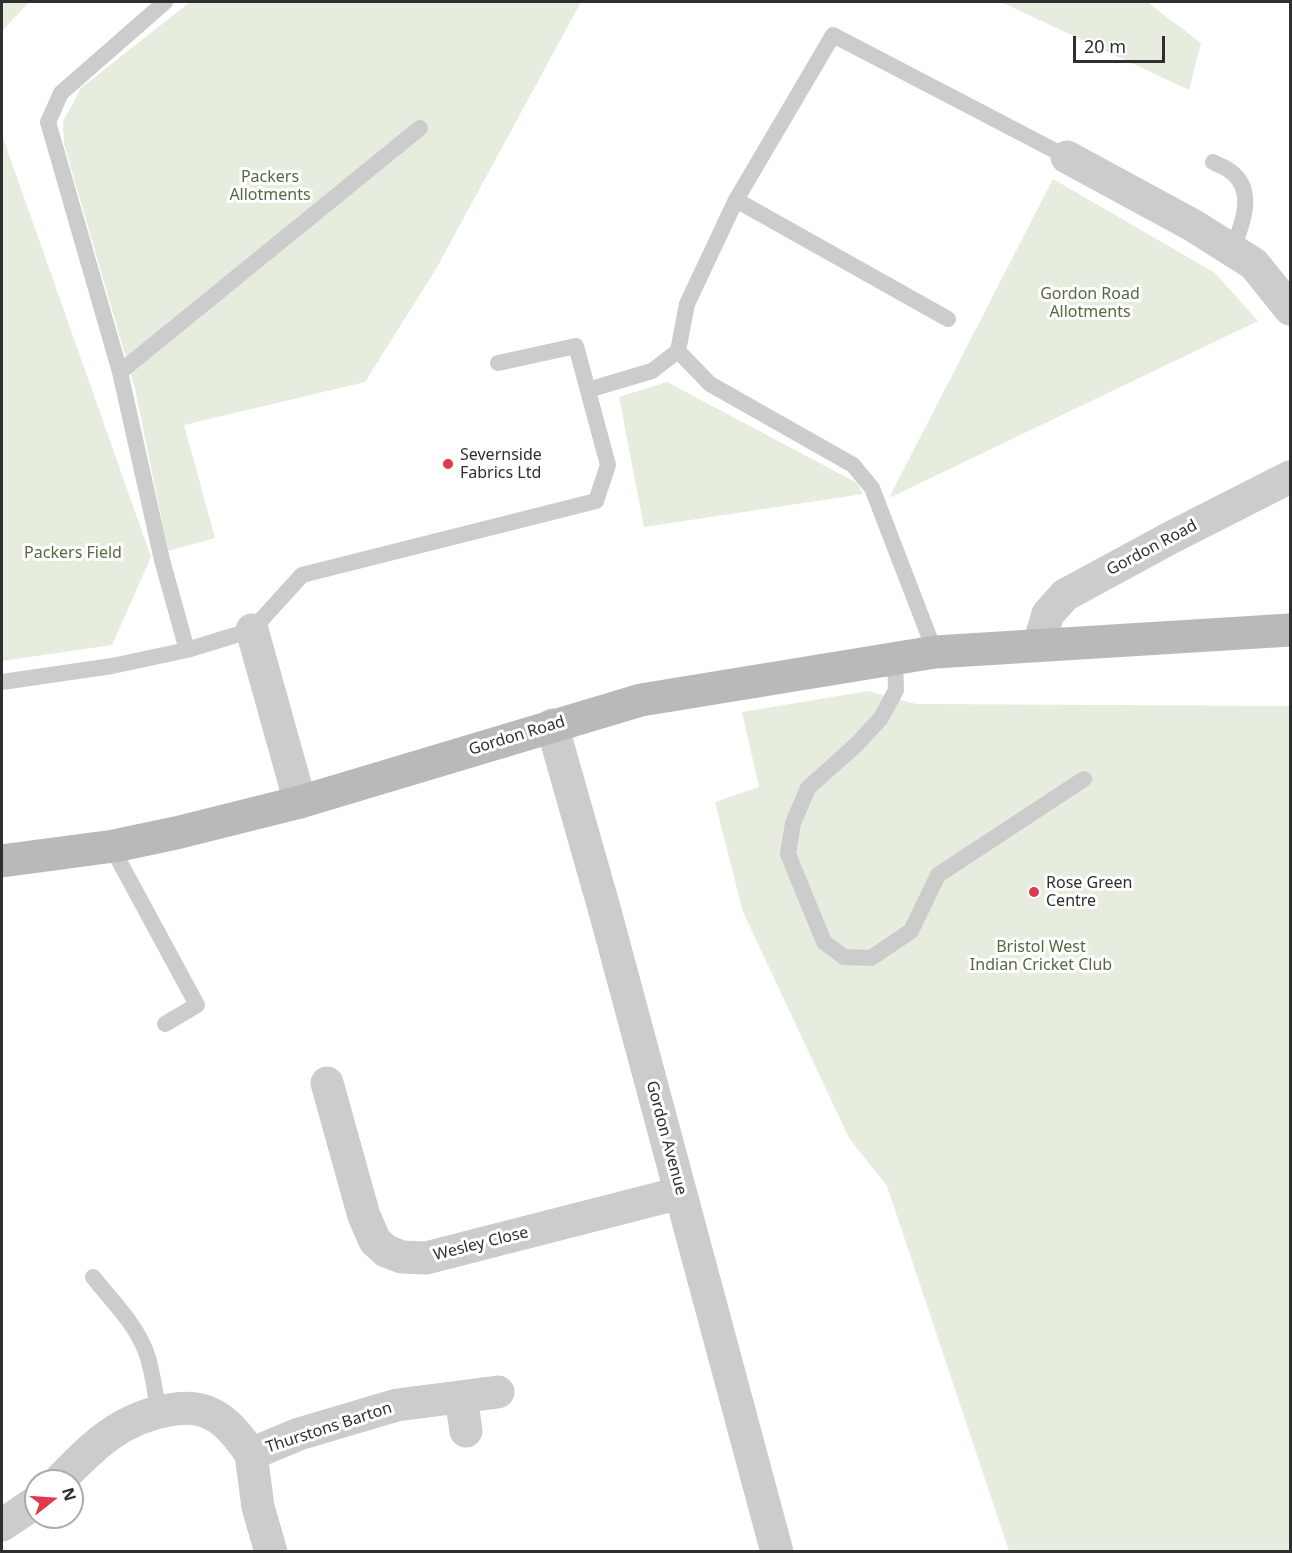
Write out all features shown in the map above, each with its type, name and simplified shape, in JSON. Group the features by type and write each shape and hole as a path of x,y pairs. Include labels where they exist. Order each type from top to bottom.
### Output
{"main road":[{"name":"Gordon Road","path":"2,861 111,846 176,833 300,802 641,700 935,652 1290,630"}],"street":[{"path":"1067,157 1194,226 1254,264 1290,309"},
{"name":"Gordon Road","path":"1039,644 1048,614 1065,595 1290,477"},
{"path":"252,630 300,802"},
{"name":"Gordon Avenue","path":"552,726 606,915 777,1551"},
{"name":"Wesley Close","path":"327,1083 364,1216 375,1241 386,1251 402,1257 426,1258 680,1192"},
{"name":"Thurstons Barton","path":"70,1469 88,1450 120,1426 158,1412 180,1408 198,1408 218,1417 236,1433 251,1454 299,1434 397,1406 498,1392"},
{"path":"461,1397 466,1431"},
{"path":"251,1454 258,1507 271,1551"},
{"path":"2,1525 24,1510"}],"lane":[{"path":"165,2 62,93 48,122 120,372 162,560 187,650"},
{"path":"588,390 652,371 678,351 687,304 735,200 833,35 1067,157"},
{"path":"120,372 420,128"},
{"path":"1213,162 1231,171 1241,184 1245,196 1243,223 1232,250"},
{"path":"735,200 948,320"},
{"path":"2,682 112,666 187,650 252,630 302,575 596,501 608,465 576,346 498,363"},
{"path":"678,351 710,384 853,465 872,488 935,652"},
{"path":"895,659 896,690 881,718 857,744 807,788 793,823 788,854 824,942 844,957 871,958 911,931 938,875 1084,779"},
{"path":"111,846 197,1005 165,1024"},
{"path":"93,1277 133,1327 146,1352 158,1412"}],"green space":[{"path":"2,2 29,2 2,31"},
{"name":"Packers Allotments","path":"190,2 581,2 436,269 365,382 184,425 215,538 168,551 135,389 64,144 63,121 81,88"},
{"path":"1001,2 1147,2 1201,43 1189,90"},
{"name":"Packers Field","path":"2,135 151,557 112,645 2,661"},
{"name":"Gordon Road Allotments","path":"1053,179 1215,273 1258,321 889,498"},
{"path":"667,382 857,483 863,494 644,527 619,397"},
{"name":"Bristol West Indian Cricket Club","path":"868,691 916,704 1290,706 1290,1551 1009,1551 887,1186 849,1138 743,912 715,802 759,787 742,712"}],"place":[{"name":"Severnside Fabrics Ltd","path":"448,464"},
{"name":"Rose Green Centre","path":"1034,892"}]}
